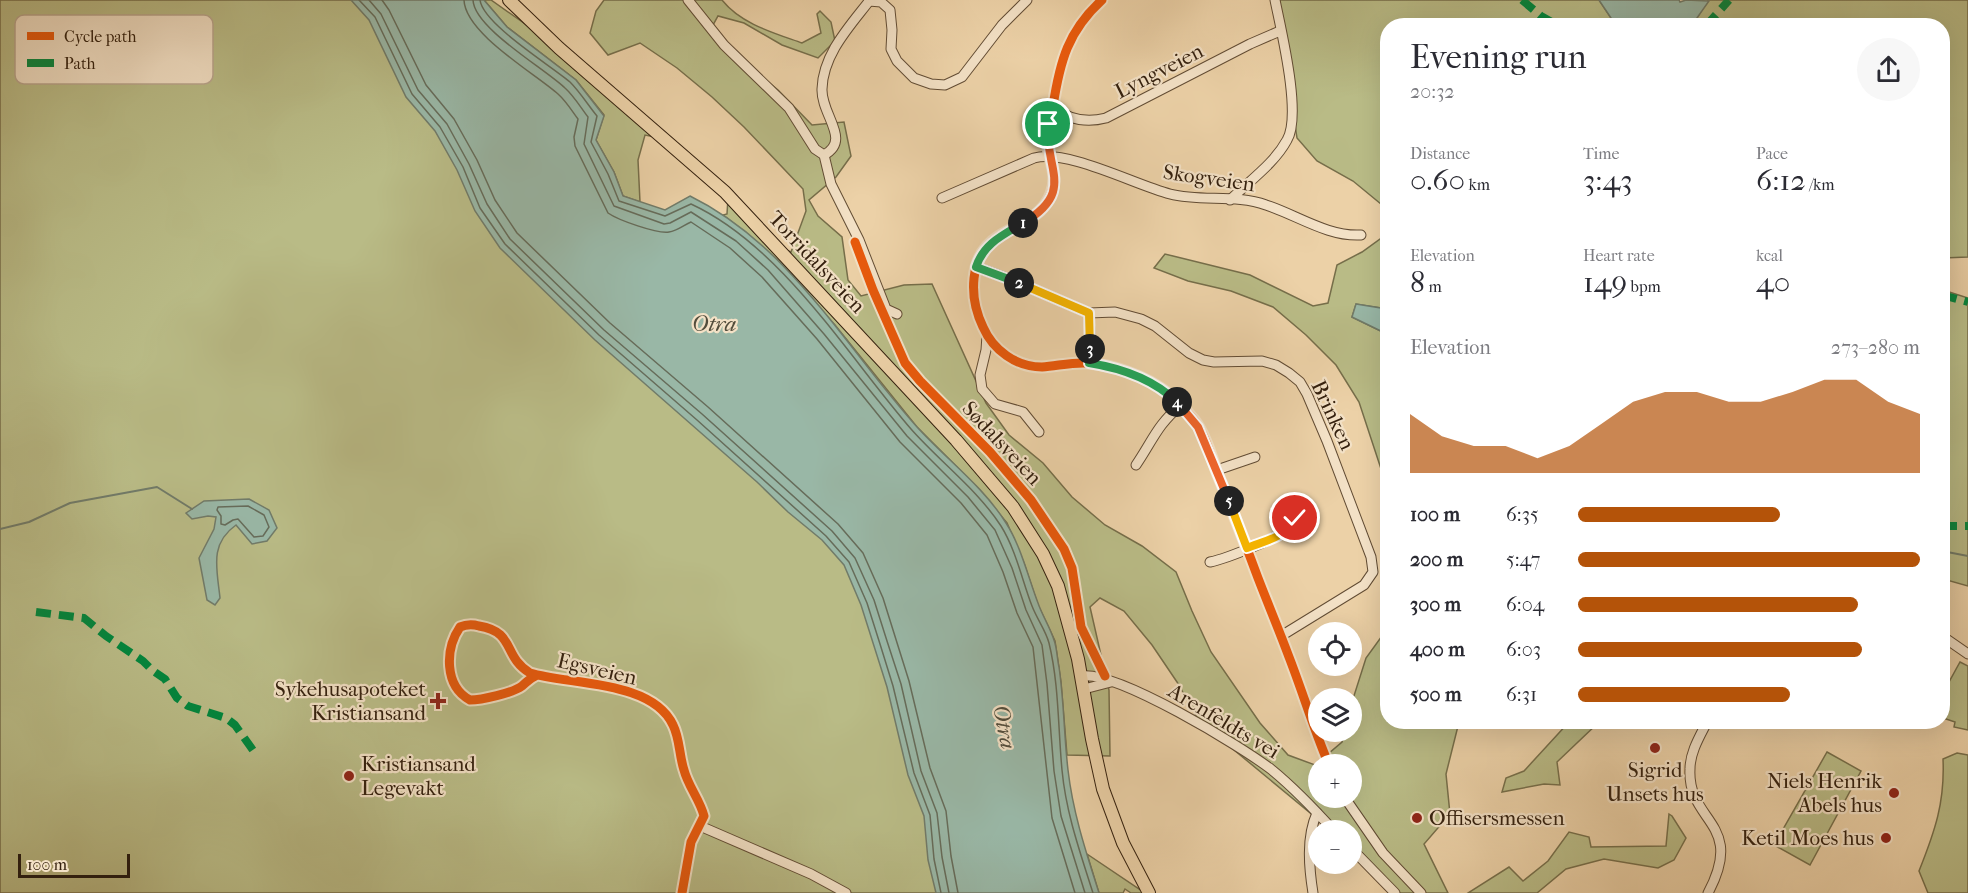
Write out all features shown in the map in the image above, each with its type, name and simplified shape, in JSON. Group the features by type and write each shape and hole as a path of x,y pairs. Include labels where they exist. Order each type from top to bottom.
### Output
{"main road":[{"name":"Torridalsveien","path":"509,0 559,48 725,192 982,470 1019,515 1052,571 1070,625 1082,676 1103,789 1123,843 1149,893"}],"street":[{"path":"688,0 724,45 785,104 815,148 824,155 831,184 860,240 880,297 886,309 897,314"},
{"path":"824,155 834,148 837,140 822,98 825,67 831,54 870,0 881,2 888,7 892,19 891,50 903,69 914,78 936,85 950,84 962,77 1002,25 1027,0"},
{"path":"1102,0 1086,15 1068,43 1058,72 1047,132 1055,175 1053,190 1047,204 1034,216 992,241 981,257 976,267 974,297 979,318 987,335 1005,355 1013,360 1030,366 1089,363 1127,372 1147,380 1165,391 1181,405 1198,427 1217,470 1325,754"},
{"path":"1230,200 1274,157 1287,141 1292,130 1291,97 1275,0"},
{"name":"Lyngveien","path":"1053,107 1082,120 1106,118 1280,31"},
{"path":"942,198 1034,158 1051,155"},
{"name":"Skogveien","path":"1051,155 1098,168 1169,194 1200,199 1259,203 1339,234 1361,235"},
{"name":"Brinken","path":"976,267 1089,313 1114,312 1141,319 1155,326 1189,353 1203,360 1214,362 1254,360 1276,365 1295,378 1307,394 1337,466 1371,557 1373,572 1364,585 1281,636"},
{"path":"1089,313 1089,363"},
{"path":"987,335 980,375 982,389 995,404 1023,412 1039,432"},
{"path":"1136,465 1157,428 1181,405"},
{"path":"1217,470 1255,457"},
{"path":"1210,562 1281,534 1291,527 1295,518"},
{"name":"Egsveien","path":"537,675 529,678 521,687 489,698 470,700 456,690 450,671 451,649 456,634 460,627 472,624 498,631 520,667 537,675 622,690 652,701 672,723 676,732 686,778 704,816 700,826"},
{"path":"1950,642 1968,654"},
{"name":"Arenfeldts vei","path":"1082,676 1091,675 1142,693 1237,746 1272,771 1324,820"},
{"path":"1084,689 1111,682"},
{"path":"1704,729 1692,754 1690,770 1696,796 1715,826 1721,845 1721,860 1708,893"},
{"path":"1352,808 1383,853 1421,893"},
{"path":"1312,893 1310,845 1311,830 1317,813"},
{"path":"682,893 689,852 700,826 714,830 811,874 846,893"},
{"path":"1362,859 1395,893"}],"green space":[{"path":"0,0 389,0 862,527 998,893 0,893"},
{"path":"484,0 491,0 558,47 706,173 781,248 791,252 806,211 803,189 744,127 677,68 640,43 608,55 590,33 596,11 604,0 722,0 748,22 802,43 821,33 817,14 820,11 831,22 835,41 818,58 782,45 744,23 718,16 712,27 740,59 778,90 812,125 844,122 851,156 836,177 809,200 818,216 842,237 848,280 861,296 904,285 932,284 986,403 1009,435 1043,463 1072,497 1105,525 1142,546 1176,572 1211,652 1260,723 1288,755 1308,762 1308,808 1362,808 1362,754 1328,754 1342,742 1362,742 1362,688 1356,688 1366,658 1380,639 1380,729 1457,729 1446,774 1450,814 1424,844 1448,893 1395,893 1362,861 1362,820 1319,820 1199,721 1177,682 1152,645 1124,611 1100,598 1090,607 1109,690 1110,756 1067,755 1055,641 1038,605 1007,523 978,488 917,427 835,325 777,260 723,215 727,214 728,198 694,163 665,139 645,135 638,160 640,202 623,196 614,172 596,140 604,115 576,80 507,27"},
{"path":"1276,0 1599,0 1611,18 1380,18 1380,203 1353,181 1317,161 1297,138"},
{"path":"1708,0 1968,0 1968,257 1950,258 1950,18 1697,18"},
{"path":"1380,239 1380,308 1356,304 1352,317 1380,331 1380,466 1359,402 1336,365 1306,335 1273,307 1231,291 1188,281 1154,268 1165,254 1250,275 1313,306 1328,303 1337,265"},
{"path":"1950,292 1968,298 1968,586 1950,581"},
{"path":"1960,662 1968,666 1968,730 1954,727 1955,722 1950,720 1950,680"},
{"path":"1563,729 1592,729 1557,762 1560,785 1544,784 1502,792 1506,778 1524,771"},
{"path":"1827,752 1861,771 1810,865 1774,845"},
{"path":"1957,753 1968,755 1968,893 1928,893 1919,871 1930,843 1941,803 1943,759"},
{"path":"1669,814 1686,838 1674,860 1658,868 1604,859 1566,869 1537,893 1468,893 1509,867 1523,881 1548,861 1569,832 1589,837 1591,847 1666,846"},
{"path":"1087,854 1145,893 1131,893 1125,889 1123,893 1099,893"}],"water":[{"name":"Otra","path":"351,0 484,0 507,27 576,80 604,116 596,140 614,172 623,196 665,210 690,196 726,217 758,242 814,300 917,427 997,510 1016,542 1055,643 1061,680 1070,786 1080,832 1099,893 936,893 928,860 924,816 908,775 887,687 861,605 844,565 822,540 595,340 500,248 475,211 457,170 435,131 406,97 369,20"},
{"path":"1599,0 1709,1 1697,18 1611,18"},
{"path":"1356,304 1380,308 1380,331 1352,317"},
{"path":"249,499 269,510 277,528 267,541 252,544 236,525 227,532 218,549 220,598 215,605 207,600 199,558 214,529 216,517 192,519 186,513 204,501"}],"waterway":[{"path":"0,529 29,522 70,503 157,487 192,509"},
{"path":"1950,553 1968,556"}],"marked path":[{"path":"1522,0 1545,18"},
{"path":"1713,18 1729,0"},
{"path":"1950,297 1968,302"},
{"path":"1950,526 1968,526"},
{"path":"36,612 84,618 165,679 177,698 188,706 226,718 235,725 255,753"}],"cycle path":[{"path":"1102,0 1073,35 1059,75 1047,136 1054,173 1051,194 1036,215 998,237 981,255 974,278 978,316 987,335 999,350 1023,364 1042,367 1087,363 1128,372 1166,392 1194,420 1208,447 1325,754"},
{"name":"Sødalsveien","path":"855,242 905,363 990,452 1031,500 1064,549 1072,568 1081,627 1105,676"},
{"path":"537,675 512,691 470,700 461,694 451,677 450,656 455,636 460,627 467,625 491,629 499,633 515,659 530,673 629,692 662,710 675,730 686,776 704,816 691,842 682,893"}],"place":[{"name":"Sykehusapoteket Kristiansand","path":"438,701"},
{"name":"Sigrid Unsets hus","path":"1655,748"},
{"name":"Kristiansand Legevakt","path":"349,776"},
{"name":"Niels Henrik Abels hus","path":"1894,793"},
{"name":"Offisersmessen","path":"1417,818"},
{"name":"Ketil Moes hus","path":"1886,838"}],"route":[{"path":"1048,124 1048,148 1055,175 1053,190 1047,204 1034,216 992,241 976,267 1089,313 1089,363 1127,372 1147,380 1165,391 1181,405 1194,420 1205,440 1247,548 1281,534 1291,527 1295,518"}]}
